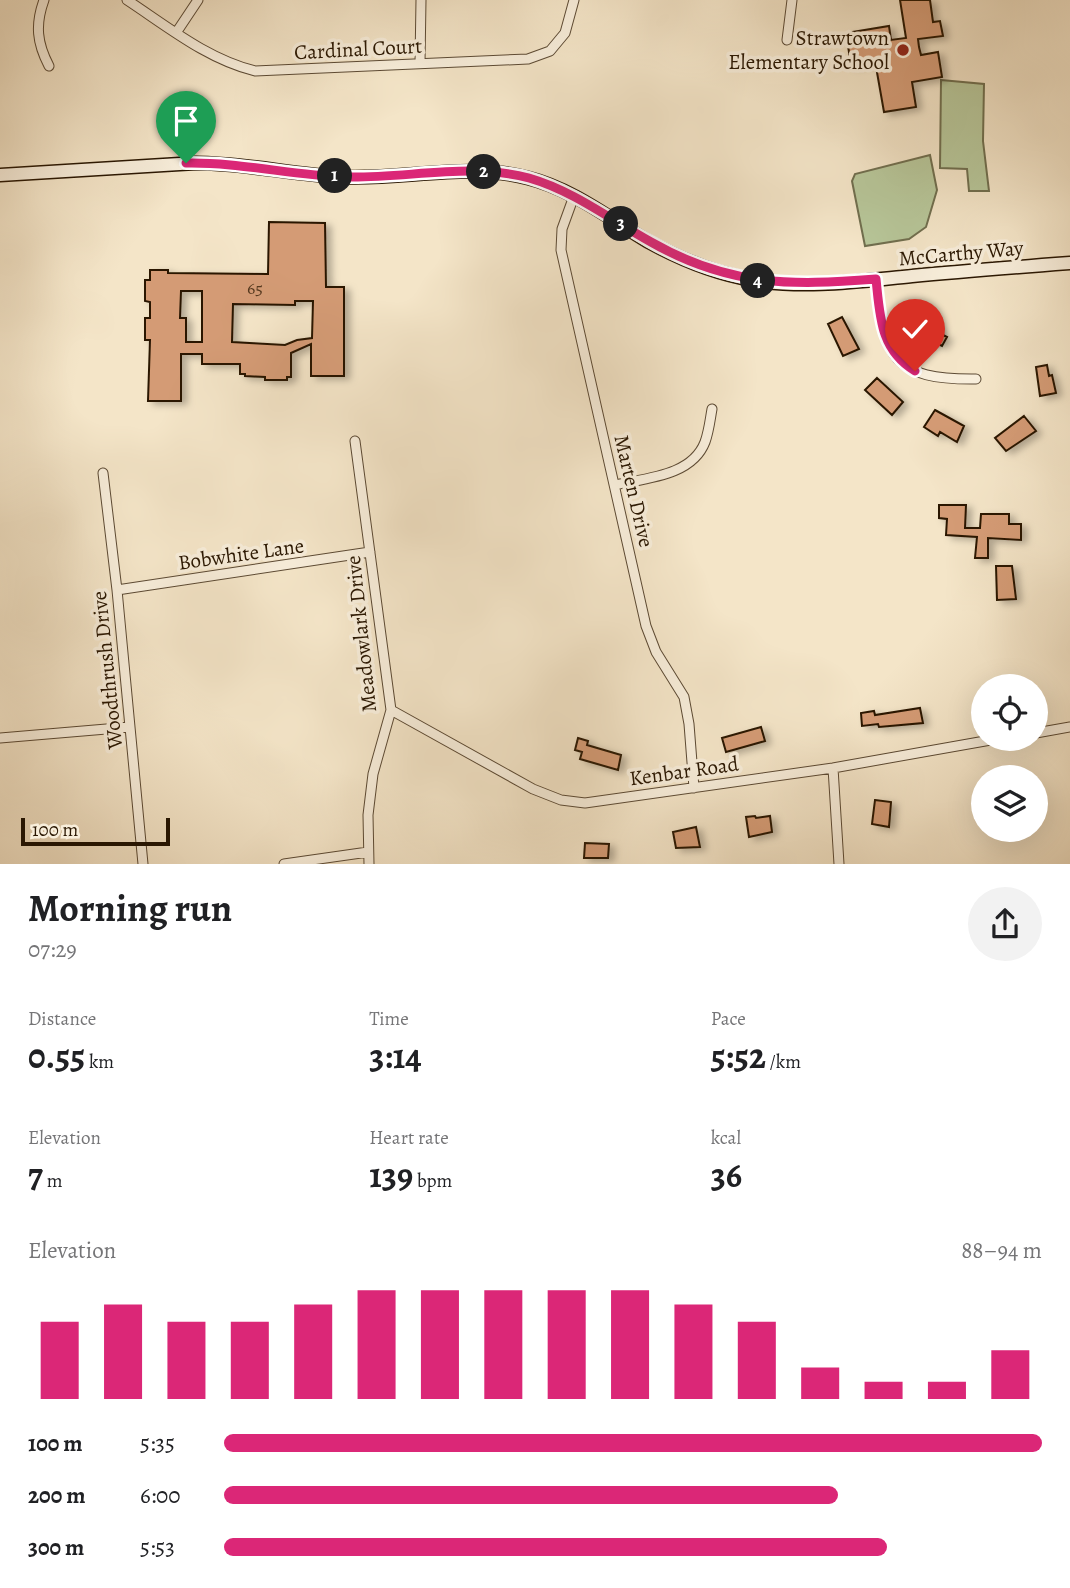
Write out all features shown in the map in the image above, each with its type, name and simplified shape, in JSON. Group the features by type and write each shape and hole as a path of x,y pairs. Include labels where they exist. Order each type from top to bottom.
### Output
{"street":[{"path":"44,0 37,32 40,49 50,66"},
{"name":"Cardinal Court","path":"127,0 230,65 255,71 528,59 550,51 565,33 574,0"},
{"path":"176,33 198,0"},
{"path":"420,63 421,0"},
{"path":"787,40 792,0"},
{"name":"McCarthy Way","path":"0,176 196,163 344,177 486,172 529,178 574,196 662,248 714,271 752,280 787,284 1070,263"},
{"name":"Marten Drive","path":"574,196 562,229 561,250 646,626 656,652 684,697 694,788"},
{"path":"876,279 883,333 890,348 901,361 930,377 976,379"},
{"path":"615,485 676,471 693,460 705,443 712,409"},
{"name":"Meadowlark Drive","path":"355,441 391,710 373,774 368,815 369,863"},
{"name":"Woodthrush Drive","path":"103,473 143,863"},
{"name":"Bobwhite Lane","path":"117,590 370,552"},
{"name":"Kenbar Road","path":"391,710 533,789 561,800 585,803 833,768 971,744"},
{"path":"0,738 130,727"},
{"path":"1048,731 1070,727"},
{"path":"833,768 839,863"},
{"path":"284,863 368,852"}],"green space":[{"path":"941,80 984,84 983,141 989,191 969,191 967,169 940,168"},
{"path":"930,155 937,190 926,227 909,239 865,246 852,181 855,174"}],"building":[{"path":"900,0 930,0 933,22 940,21 943,36 918,39 919,47 921,55 938,52 942,77 912,82 916,107 884,112 875,61 851,65 846,33 889,26 891,40 906,38"},
{"path":"269,222 325,223 326,287 344,287 344,376 311,376 311,344 291,353 291,377 287,377 287,380 245,376 240,374 240,364 202,364 202,354 181,354 181,401 148,401 150,340 145,340 145,318 150,318 150,302 145,301 145,280 150,280 150,270 168,270 168,273 268,274","holes":["181,291 202,291 202,342 186,342 186,318 180,318","295,301 313,301 312,338 285,345 232,342 233,304 295,305"]},
{"path":"842,317 859,349 843,356 828,324"},
{"path":"925,319 947,337 942,346 916,333"},
{"path":"1047,365 1056,393 1040,396 1036,367"},
{"path":"877,378 903,402 892,415 865,390"},
{"path":"935,410 964,426 957,442 940,432 938,436 924,427"},
{"path":"1024,416 1036,431 1006,451 995,438"},
{"path":"939,505 966,505 965,528 980,528 981,514 1009,514 1009,524 1021,524 1021,540 988,538 988,558 975,558 977,537 946,535 947,519 939,518"},
{"path":"996,566 1012,566 1016,599 997,600"},
{"path":"920,708 923,723 862,726 861,713 874,711 875,715"},
{"path":"761,727 765,741 726,752 722,738"},
{"path":"578,738 588,741 587,745 621,755 618,770 580,759 582,752 575,750"},
{"path":"875,800 891,802 889,827 872,824"},
{"path":"770,816 772,832 749,837 746,817"},
{"path":"696,827 700,847 676,848 673,832"},
{"path":"585,843 609,844 608,858 584,858"}],"place":[{"name":"Strawtown Elementary School","path":"903,50"}],"route":[{"path":"186,163 227,164 344,177 462,172 499,173 529,178 590,204 662,248 714,271 740,278 787,284 876,279 881,324 886,341 901,361 915,371"}]}
